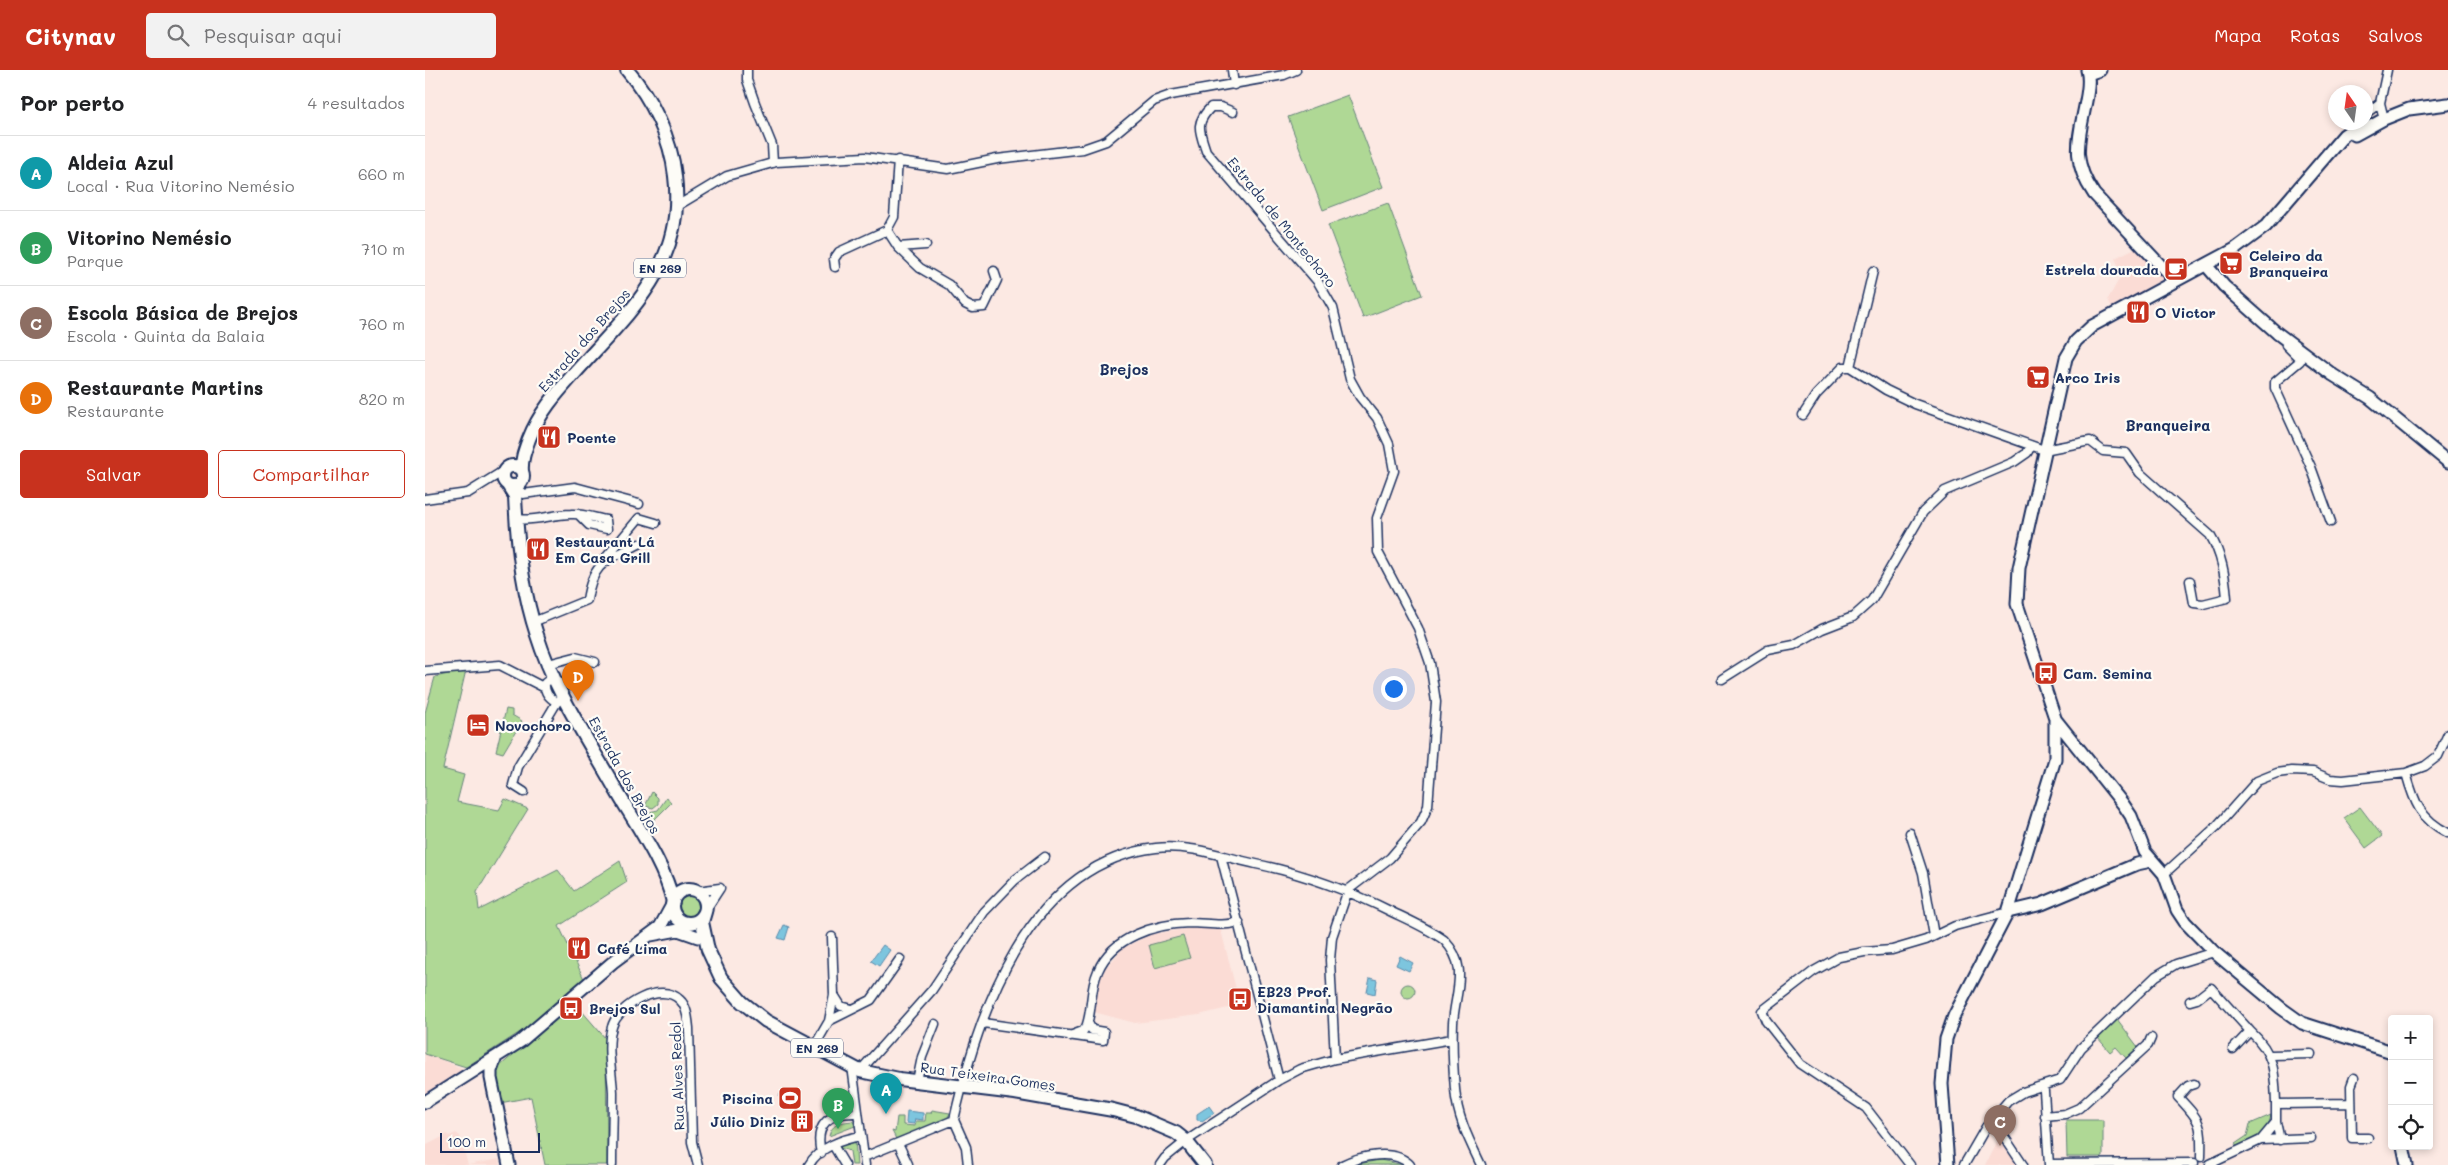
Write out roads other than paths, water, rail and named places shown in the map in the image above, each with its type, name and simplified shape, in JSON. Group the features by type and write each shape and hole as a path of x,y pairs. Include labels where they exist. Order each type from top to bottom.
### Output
{"main road":[{"name":"Estrada dos Brejos","path":"510,478 521,460 531,435 547,405 649,289 668,247 677,206 674,171 668,144 652,107 627,70"},
{"name":"EN 269","path":"510,478 515,496 516,518"},
{"name":"Estrada dos Brejos","path":"516,518 522,579 533,622 554,676 561,700 649,848 668,875 678,884 694,890"},
{"name":"Estrada dos Brejos","path":"649,848 667,885 672,903"},
{"name":"EN 269","path":"694,890 703,896 706,910"},
{"path":"672,903 679,892 694,890"},
{"name":"EN 269","path":"672,903 676,918 686,923"},
{"path":"686,923 698,921 706,910"},
{"name":"Rua Teixeira Gomes","path":"706,910 702,922 708,950"},
{"name":"Rua Teixeira Gomes","path":"686,923 708,950 721,978 741,1002 767,1021 859,1070 917,1081 1015,1093 1113,1110 1157,1124 1186,1141 1205,1165"}],"street":[{"path":"747,70 747,80 773,145 773,162"},
{"path":"1232,70 1234,85"},
{"path":"677,206 727,176 773,162 865,157 898,160 948,169 997,159 1083,149 1106,141 1155,101 1171,95 1234,85 1284,75 1296,70"},
{"path":"2100,70 2088,72 2078,158 2083,178 2094,194 2166,268 2175,281"},
{"path":"2328,156 2382,111 2387,70"},
{"path":"2373,113 2404,104 2448,99"},
{"path":"2373,116 2382,111 2409,110 2448,104"},
{"name":"Estrada de Montechoro","path":"1233,112 1221,107 1211,107 1202,116 1199,129 1206,151 1318,282 1333,308 1350,379 1360,398 1377,418 1389,444 1394,470 1377,518 1378,552 1418,628 1430,663 1436,702 1428,806 1421,822 1389,858 1348,890"},
{"path":"1950,1163 1942,1084 1946,1039 1954,1016 2008,912 2053,773 2056,742 2055,718 2021,618 2016,594 2019,568 2044,450 2066,358 2076,341 2092,326 2235,249 2266,226 2349,130"},
{"path":"835,267 834,259 839,252 887,230 894,217 898,160"},
{"path":"887,230 899,247 920,268 949,285 965,304 973,308 984,306 997,280 994,271"},
{"path":"899,247 926,245"},
{"path":"2206,265 2224,286 2277,333 2333,376 2370,398 2448,462"},
{"path":"1850,367 1873,271"},
{"path":"2277,333 2300,361 2275,382 2275,388 2311,467 2331,522"},
{"path":"1803,415 1816,395 1843,367 1850,367 1885,390 1915,404 2031,446 2044,450 2090,441 2103,451 2126,453 2140,473 2210,535 2217,547 2225,574 2227,598 2203,604 2194,603 2190,581"},
{"path":"1722,679 1768,650 1794,645 1822,629 1853,617 1872,600 1923,512 1945,491 2014,462 2027,454 2031,446"},
{"path":"425,498 468,494 510,478 523,494 575,488 639,504"},
{"path":"516,518 528,521 578,514"},
{"path":"533,622 587,600 590,580 634,522 639,518 656,523"},
{"path":"603,562 639,544"},
{"path":"548,664 575,656 595,662"},
{"path":"425,670 499,665 545,688"},
{"path":"524,792 513,785 518,767 561,700 547,695 545,688 547,680 554,676"},
{"path":"2055,718 2123,804 2151,861 2164,874 2177,910 2185,922 2214,952 2281,1008 2302,1023 2388,1051"},
{"path":"2164,874 2217,827 2257,781 2277,773 2292,771 2313,772 2329,779 2343,780 2406,773 2425,766 2438,756 2448,734"},
{"path":"2406,773 2412,796 2422,815 2448,833"},
{"path":"1910,833 1923,873 1934,936"},
{"path":"968,1165 966,1147 954,1120 961,1087 983,1023 1006,965 1021,940 1048,905 1081,876 1116,857 1157,848 1191,849 1286,871 1348,890 1434,933 1453,948 1460,972 1452,1039 1455,1090 1464,1129 1481,1165"},
{"path":"1221,856 1279,1080"},
{"path":"954,1120 898,1143 865,1161 855,1089 859,1070 932,990 983,912 1015,880 1045,857"},
{"path":"1910,1165 1866,1108 1800,1064 1766,1021 1762,1011 1814,971 1839,957 1864,952 1892,950 1934,936 1955,926 2042,904 2137,864 2151,861"},
{"path":"694,890 720,888 706,910"},
{"path":"1335,1059 1330,960 1332,937 1348,890"},
{"path":"425,1102 521,1041 613,962 649,935 665,919 672,903"},
{"path":"1070,1036 1083,1032 1088,1023 1091,990 1099,969 1106,958 1125,941 1136,935 1169,925 1189,923 1219,926 1239,922"},
{"path":"649,935 686,923"},
{"path":"649,935 678,930 698,937"},
{"path":"814,1047 829,1021 834,995 832,937"},
{"path":"1964,1164 1986,1128 2009,1101 2023,1092 2060,1080 2081,1048 2156,976 2176,964 2214,952"},
{"path":"829,1021 871,1000 901,959"},
{"path":"2191,1001 2197,999 2211,988 2271,1055 2276,1122 2280,1140"},
{"name":"Rua Alves Redol","path":"612,1165 613,1092 610,1045 612,1026 620,1014 631,1004 655,993 670,993 681,1000 687,1012 692,1142 697,1165"},
{"path":"834,995 841,1006 852,1009"},
{"path":"983,1023 1103,1040 1104,1032 1093,1030 1088,1023"},
{"path":"917,1081 922,1057 935,1024"},
{"path":"2233,1048 2250,1031"},
{"path":"2045,1116 2065,1114 2079,1108 2148,1045 2151,1038"},
{"path":"1160,1165 1165,1158 1186,1141 1279,1080 1300,1069 1335,1059 1452,1039"},
{"path":"2271,1055 2311,1054"},
{"path":"496,1057 491,1071 491,1078 509,1165"},
{"path":"855,1089 859,1070"},
{"path":"468,1075 483,1079 487,1088 503,1165"},
{"path":"2353,1078 2351,1086 2352,1138 2368,1138"},
{"path":"2044,1091 2049,1165 2194,1164 2201,1157 2199,1121 2178,1097 2188,1086 2194,1084"},
{"path":"2276,1104 2351,1103"},
{"path":"821,1153 819,1134 822,1126 837,1113 857,1113"},
{"path":"2201,1157 2206,1158 2210,1164 2261,1140 2276,1122"},
{"path":"1986,1128 1991,1126 2001,1132 2022,1164"},
{"path":"809,1165 813,1158 843,1139 861,1136"},
{"path":"2261,1140 2311,1138"},
{"path":"898,1143 908,1164"},
{"path":"833,1145 845,1165"},
{"path":"2404,1150 2407,1165"},
{"path":"1342,1165 1362,1158 1395,1156 1410,1165"}],"water":[{"path":"784,925 789,927 785,940 778,938"},
{"path":"883,945 890,950 879,966 871,961"},
{"path":"1400,956 1413,963 1409,971 1396,965"},
{"path":"1370,978 1377,980 1375,994 1367,992"},
{"name":"Piscina","path":"797,1090 800,1101 783,1106 779,1095"},
{"path":"1209,1106 1214,1113 1202,1121 1197,1120 1197,1114"},
{"path":"907,1111 923,1113 923,1120 915,1119 914,1124 906,1123"}],"place":[{"name":"Celeiro da Branqueira","path":"2231,263"},
{"name":"Estrela dourada","path":"2176,269"},
{"name":"O Victor","path":"2138,312"},
{"name":"Arco Iris","path":"2038,377"},
{"name":"Poente","path":"549,437"},
{"name":"Restaurant Lá Em Casa Grill","path":"538,549"},
{"name":"Cam. Semina","path":"2046,673"},
{"name":"Restaurante Martins","path":"578,701"},
{"name":"Novochoro","path":"478,725"},
{"name":"Café Lima","path":"579,948"},
{"name":"EB23 Prof. Diamantina Negrão","path":"1240,999"},
{"name":"Brejos Sul","path":"571,1008"},
{"name":"Piscina","path":"790,1098"},
{"name":"Aldeia Azul","path":"886,1114"},
{"name":"Júlio Diniz","path":"802,1121"},
{"name":"Vitorino Nemésio","path":"838,1129"},
{"name":"Escola Básica de Brejos","path":"2000,1146"}],"district":[{"name":"Brejos","path":"1124,369"},
{"name":"Branqueira","path":"2168,425"}]}
